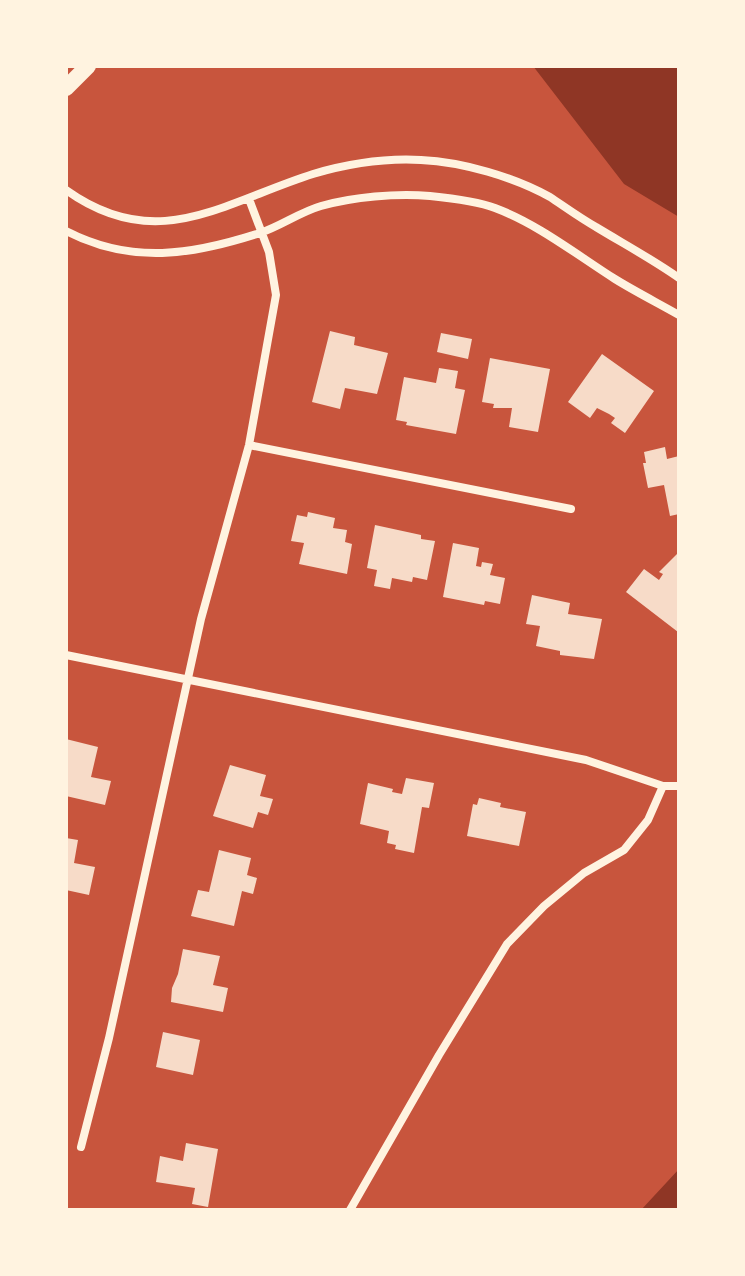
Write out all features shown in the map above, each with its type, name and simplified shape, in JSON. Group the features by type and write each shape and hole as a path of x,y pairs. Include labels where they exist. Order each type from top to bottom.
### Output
{"main road":[{"path":"66,88 88,66"}],"street":[{"path":"66,190 109,215 140,221 169,221 203,215 313,174 380,160 423,159 467,167 548,196 679,278"},
{"path":"66,231 111,250 149,255 201,248 261,232 320,206 373,198 428,196 494,208 553,239 679,315"},
{"path":"81,1147 109,1038 201,619 249,445 276,295 272,263 249,199"},
{"path":"249,445 571,509"},
{"path":"66,655 586,760 663,786 679,786"},
{"path":"350,1210 507,944 544,906 584,873 624,850 648,820 663,786"}],"shaded area":[{"path":"533,66 679,66 679,217 624,184"},
{"path":"679,1169 679,1210 641,1210"}],"building":[{"path":"330,331 355,337 354,345 388,353 377,394 345,388 340,409 312,402"},
{"path":"441,333 472,339 468,359 437,352"},
{"path":"602,354 654,391 625,433 611,423 615,418 609,414 597,408 590,418 568,402"},
{"path":"490,358 550,369 538,432 509,427 512,408 493,408 494,404 482,402"},
{"path":"439,368 458,371 455,388 465,390 456,434 406,425 407,422 396,420 404,377 436,383"},
{"path":"665,447 667,459 679,456 679,514 670,516 664,485 648,488 643,463 646,463 644,452"},
{"path":"308,512 335,518 333,528 347,530 345,542 352,544 347,574 299,564 304,543 291,541 297,515 307,517"},
{"path":"375,525 435,541 427,580 413,577 412,582 392,578 390,589 374,586 377,570 367,568"},
{"path":"453,543 479,548 476,566 481,567 482,562 493,564 490,575 505,578 500,604 485,601 484,605 443,597"},
{"path":"679,552 678,632 626,592 644,569 659,580 663,574 659,572"},
{"path":"532,595 570,603 568,614 602,619 594,659 560,655 560,651 536,646 540,626 526,624"},
{"path":"66,739 98,747 91,777 111,781 105,805 66,796"},
{"path":"230,765 266,775 260,796 273,799 268,815 258,812 253,828 213,816"},
{"path":"406,778 434,783 429,808 422,807 414,853 395,849 396,845 387,843 389,831 360,824 368,783 402,794"},
{"path":"479,798 501,803 500,807 526,812 519,846 467,836 473,804 477,805"},
{"path":"66,838 78,840 74,863 95,867 89,895 66,890"},
{"path":"219,850 251,858 247,875 257,878 253,894 242,891 234,926 191,916 198,890 209,892"},
{"path":"183,949 220,956 213,985 228,988 223,1012 171,1002"},
{"path":"163,1032 200,1040 193,1075 156,1067"},
{"path":"186,1143 218,1149 208,1207 192,1204 195,1188 156,1182 160,1156 183,1161"}]}
